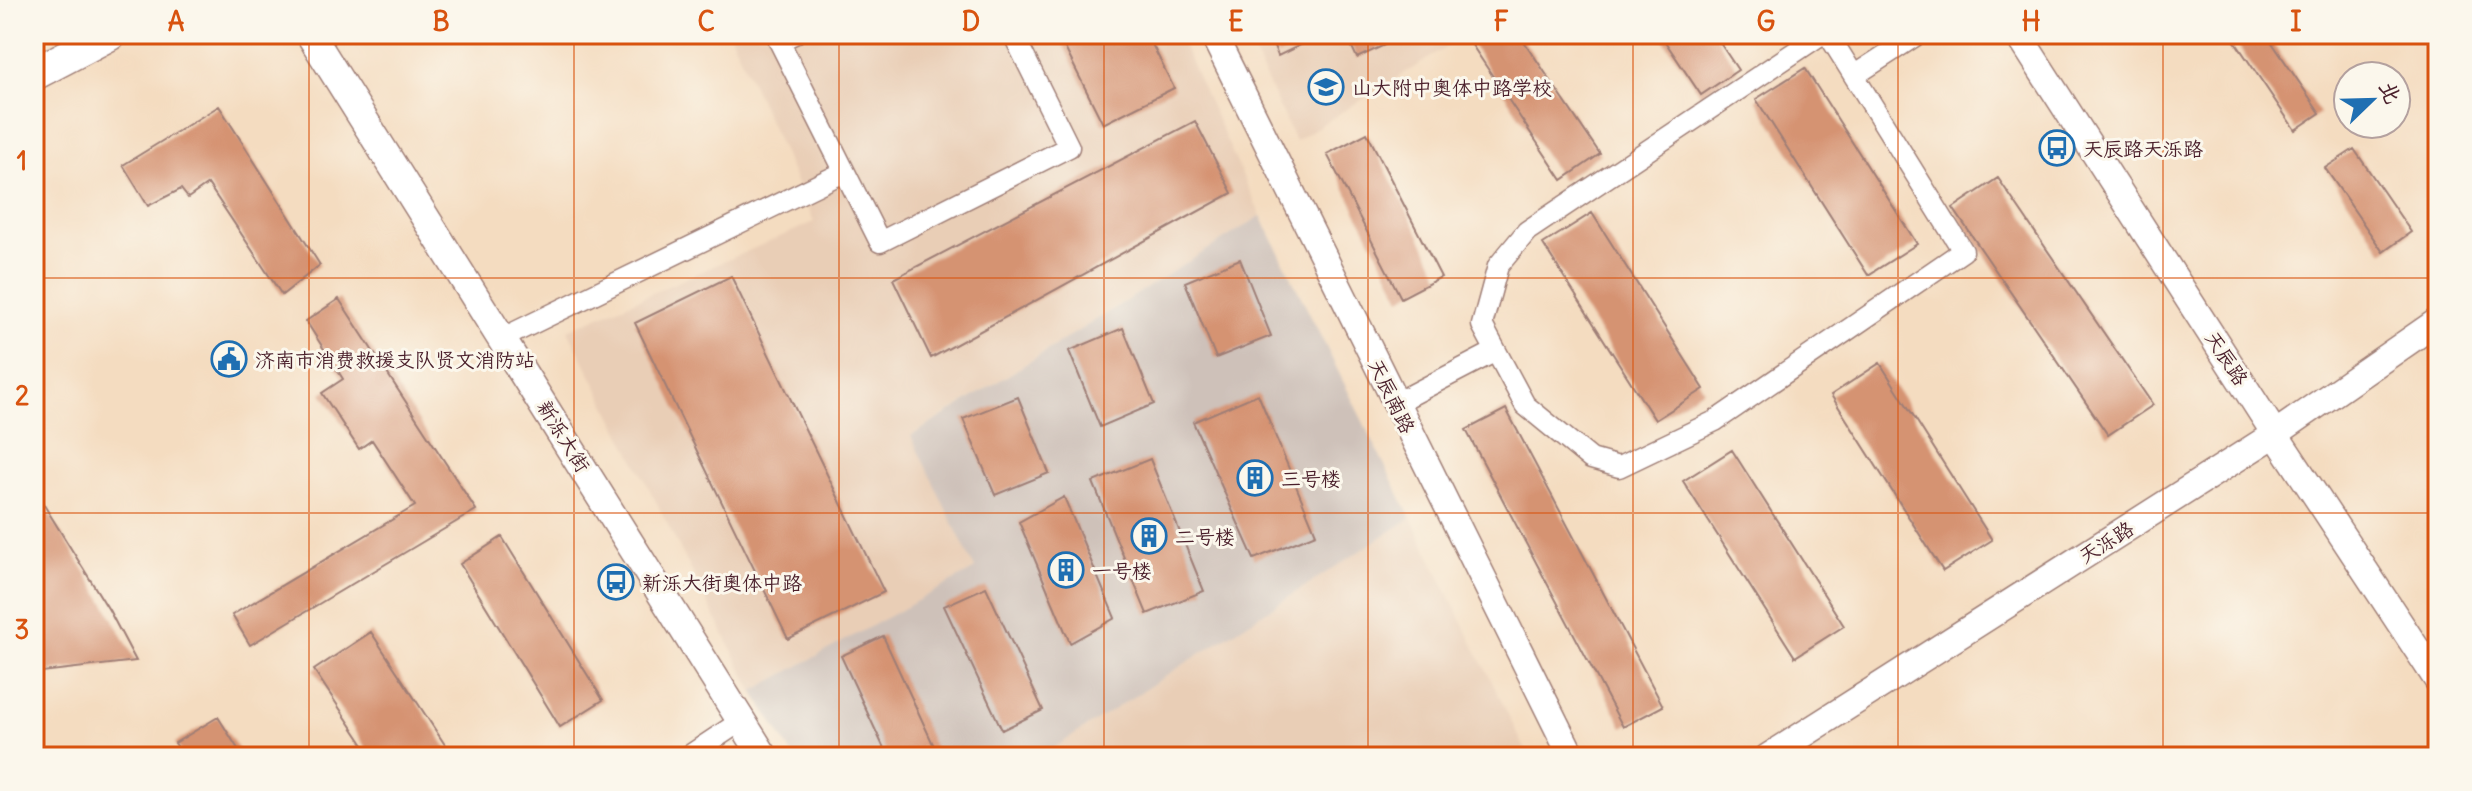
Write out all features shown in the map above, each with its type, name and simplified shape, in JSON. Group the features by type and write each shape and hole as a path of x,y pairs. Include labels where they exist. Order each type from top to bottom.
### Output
{"main road":[{"path":"34,74 110,34"},
{"name":"新泺大街","path":"310,34 764,757"}],"street":[{"path":"794,34 779,41 880,242 1069,147 1013,34"},
{"name":"天辰南路","path":"1213,34 1572,757"},
{"path":"1822,34 1527,231 1498,266 1482,325 1494,352 1525,405 1591,459 1619,467 1715,421 1963,251 1828,34"},
{"path":"1855,75 1918,34"},
{"name":"天辰路","path":"2018,34 2438,681"},
{"path":"503,338 844,172"},
{"name":"天泺路","path":"1768,757 2275,434 2438,321"},
{"path":"1396,403 1494,352"},
{"path":"687,757 741,721"}],"shaded area":[{"path":"730,34 1178,34 1261,216 913,434 975,569 753,691 568,330 814,222"},
{"name":"山大附中奥体中路学校","path":"1245,34 1468,34 1295,141"},
{"path":"1261,216 1411,518 1040,757 794,757 753,691 975,569 911,436"},
{"path":"1411,518 1529,757 1040,757"}],"building":[{"path":"1058,34 1147,34 1174,88 1103,124"},
{"path":"1269,34 1323,34 1278,56"},
{"path":"1346,34 1408,34 1357,58"},
{"path":"1489,34 1519,34 1600,154 1562,180 1472,45"},
{"path":"1660,34 1714,34 1738,70 1701,95"},
{"path":"2230,34 2266,34 2320,113 2295,130"},
{"path":"1805,68 1917,244 1868,275 1756,99"},
{"path":"219,106 320,265 282,295 208,184 188,198 181,189 148,206 123,165"},
{"path":"1195,121 1232,193 931,358 893,279"},
{"path":"1367,133 1441,277 1401,298 1327,154"},
{"path":"2354,149 2411,232 2383,252 2325,168"},
{"path":"1998,178 2153,405 2108,435 1953,208"},
{"path":"1592,213 1704,389 1655,420 1543,244"},
{"path":"1240,259 1271,336 1216,358 1185,282"},
{"path":"731,276 884,592 788,639 635,323"},
{"path":"339,299 476,510 250,645 232,615 415,506 372,440 359,449 322,393 343,379 306,321"},
{"path":"1123,328 1154,404 1100,427 1069,351"},
{"path":"1880,363 1992,540 1943,571 1831,395"},
{"name":"三号楼","path":"1258,394 1316,534 1254,559 1193,422"},
{"path":"1018,397 1049,473 995,495 963,419"},
{"path":"1506,409 1663,706 1623,727 1466,430"},
{"path":"1732,450 1844,626 1795,657 1683,481"},
{"name":"二号楼","path":"1150,459 1204,591 1147,614 1093,482"},
{"path":"34,489 109,610 136,661 34,673"},
{"name":"一号楼","path":"1064,497 1115,618 1070,643 1019,522"},
{"path":"502,537 603,700 560,727 460,564"},
{"path":"986,587 1043,710 1002,730 944,606"},
{"path":"371,632 453,757 372,757 314,670"},
{"path":"883,636 939,757 888,757 841,656"},
{"path":"218,717 243,757 184,757 175,743"}],"place":[{"name":"山大附中奥体中路学校","path":"1326,87"},
{"name":"天辰路天泺路","path":"2057,148"},
{"name":"济南市消费救援支队贤文消防站","path":"229,359"},
{"name":"三号楼","path":"1255,478"},
{"name":"二号楼","path":"1149,536"},
{"name":"一号楼","path":"1066,570"},
{"name":"新泺大街奥体中路","path":"616,582"}]}
